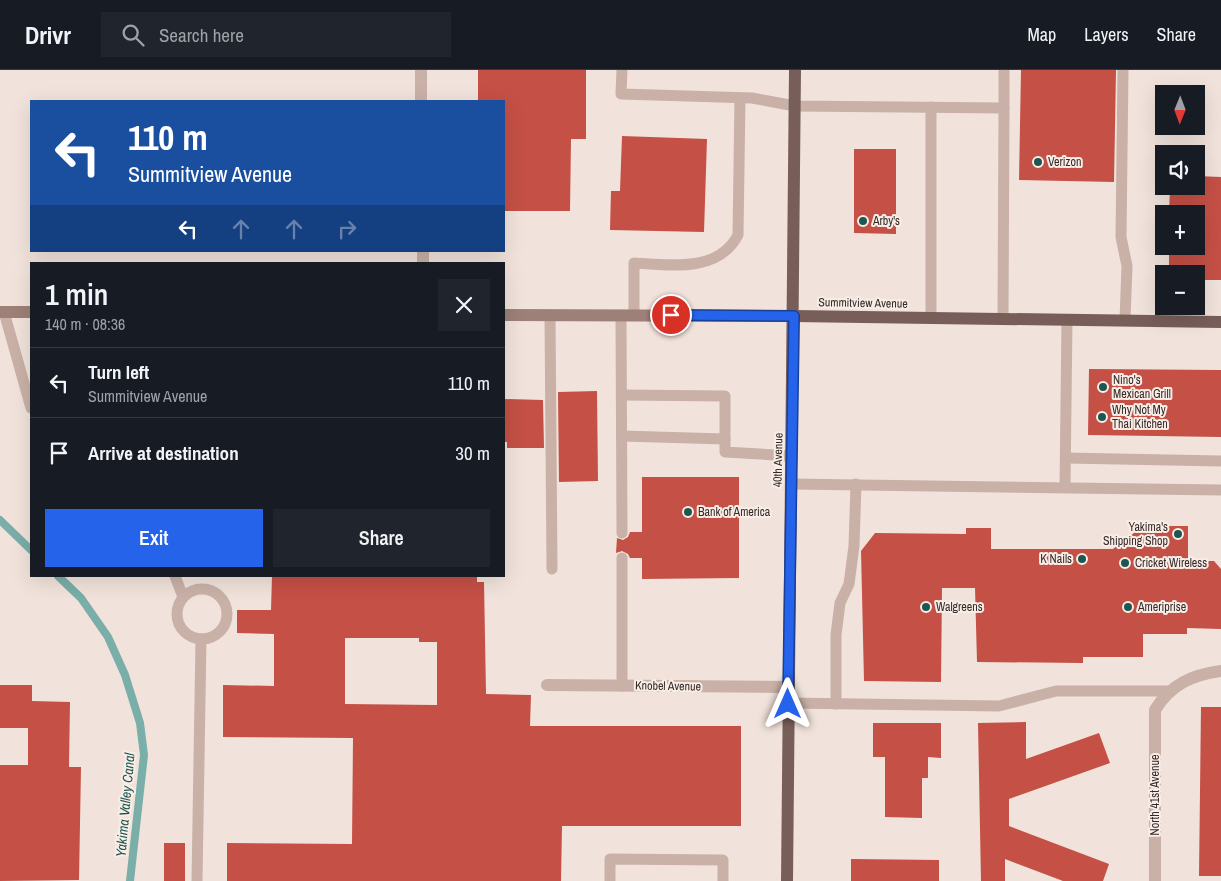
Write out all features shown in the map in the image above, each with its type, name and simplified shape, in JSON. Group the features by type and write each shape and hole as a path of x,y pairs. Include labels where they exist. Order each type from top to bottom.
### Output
{"main road":[{"name":"40th Avenue","path":"788,881 788,687 794,316 795,70"},
{"path":"2,312 30,312"},
{"name":"Summitview Avenue","path":"505,315 1003,318 1221,322"}],"street":[{"path":"421,70 421,100"},
{"path":"1171,691 1187,678 1221,671"},
{"name":"Knobel Avenue","path":"547,685 788,687"},
{"name":"North 41st Avenue","path":"1155,881 1155,710 1162,699 1171,691"}],"lane":[{"path":"622,70 621,94 740,98 795,106 1004,108"},
{"path":"1003,318 1004,70"},
{"path":"1123,70 1121,237 1127,266 1125,320"},
{"path":"622,532 622,395 634,263 690,264 714,259 732,246 738,235 740,98"},
{"path":"930,107 930,318"},
{"path":"2,312 30,405"},
{"path":"550,316 552,569"},
{"path":"1065,487 1067,320"},
{"path":"622,395 725,396 725,452 792,456"},
{"path":"622,436 725,439"},
{"path":"1066,458 1221,461"},
{"path":"791,484 1221,490"},
{"path":"836,704 836,635 840,603 848,584 854,546 856,484"},
{"path":"622,558 622,686"},
{"path":"175,577 183,597"},
{"path":"205,588 214,591 226,603 227,620 224,628 210,638 201,639 193,637 181,627 177,611 183,597 190,592 205,588"},
{"path":"197,881 201,639"},
{"path":"788,704 998,706 1056,692 1171,691"},
{"path":"610,881 610,859 723,860 723,881"}],"building":[{"path":"478,70 586,70 586,139 571,139 570,211 505,211 505,100 478,100"},
{"path":"1021,70 1116,70 1114,182 1019,180"},
{"path":"622,136 707,139 704,232 610,230 611,191 620,191"},
{"path":"854,149 896,149 896,234 854,233"},
{"path":"1205,176 1221,177 1221,280 1205,280 1205,265 1169,265 1169,255 1205,255 1205,205 1169,205 1170,195 1205,195"},
{"path":"1089,369 1221,370 1221,437 1088,435"},
{"path":"597,391 598,481 559,482 558,392"},
{"path":"505,399 543,400 544,448 507,448 507,442 505,442"},
{"path":"642,477 739,477 739,578 642,579 642,558 630,558 628,554 622,551 616,553 617,538 623,540 628,537 630,532 642,532"},
{"path":"1143,526 1188,526 1188,561 1214,561 1221,569 1221,629 1187,628 1187,634 1143,634 1143,657 1083,657 1083,663 977,662 975,588 942,588 941,682 864,681 861,551 875,533 966,534 966,528 991,528 991,549 1113,549"},
{"path":"272,577 477,577 477,582 484,582 486,694 531,695 530,726 741,726 741,826 562,826 561,881 227,881 227,843 352,844 353,738 223,737 223,685 274,686 274,634 237,633 237,610 271,610","holes":["345,638 419,638 419,642 437,642 437,705 345,704"]},
{"path":"0,685 32,685 32,701 70,702 69,767 81,767 79,880 0,881 0,765 28,765 28,728 0,728"},
{"path":"1201,707 1221,707 1221,876 1199,876"},
{"path":"1026,722 1026,759 1099,733 1110,763 1009,799 1009,826 1109,864 1103,881 1063,881 1005,859 1005,881 981,881 978,723"},
{"path":"873,723 941,723 941,758 928,757 928,778 922,778 922,818 885,817 885,757 873,757"},
{"path":"164,843 185,843 185,881 164,881"},
{"path":"851,859 939,860 939,881 851,881"}],"waterway":[{"name":"Yakima Valley Canal","path":"0,520 30,549"},
{"name":"Yakima Valley Canal","path":"59,577 81,598 108,637 125,675 140,723 144,755 130,881"}],"place":[{"name":"Verizon","path":"1038,162"},
{"name":"Arby's","path":"863,221"},
{"name":"Nino's Mexican Grill","path":"1103,387"},
{"name":"Why Not My Thai Kitchen","path":"1102,417"},
{"name":"Bank of America","path":"688,512"},
{"name":"Yakima's Shipping Shop","path":"1178,534"},
{"name":"K Nails","path":"1082,559"},
{"name":"Cricket Wireless","path":"1125,563"},
{"name":"Walgreens","path":"926,607"},
{"name":"Ameriprise","path":"1128,607"}],"route":[{"path":"671,315 794,316 788,704"}]}
